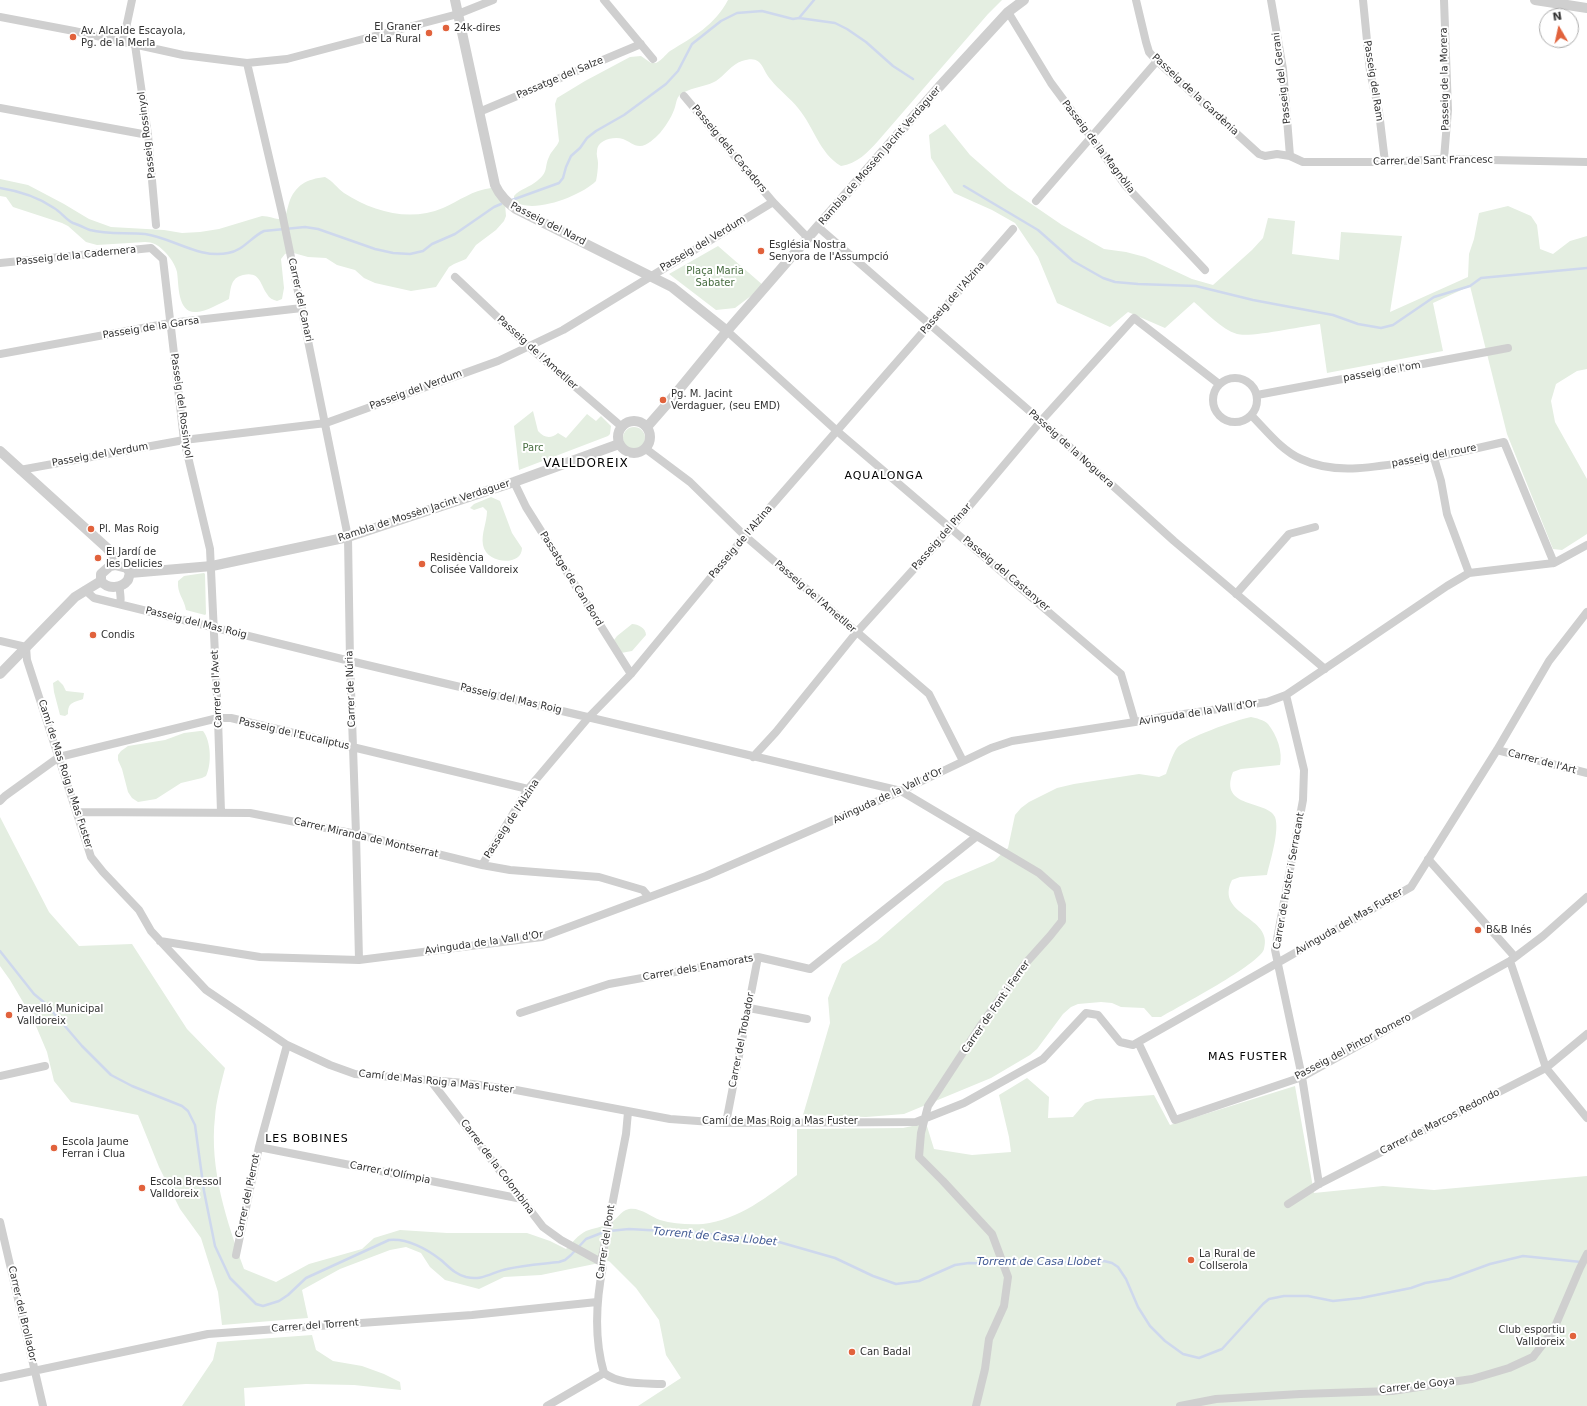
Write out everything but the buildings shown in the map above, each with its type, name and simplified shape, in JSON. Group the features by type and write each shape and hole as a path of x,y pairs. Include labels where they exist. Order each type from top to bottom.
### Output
{"street":[{"path":"123,42 132,0"},
{"name":"Passeig del Nard","path":"455,0 496,185 499,193 507,203 516,209 651,275 672,287 727,331"},
{"path":"0,17 183,56 247,63 287,59 458,14 493,0"},
{"path":"604,0 653,59"},
{"name":"Rambla de Mossèn Jacint Verdaguer","path":"647,427 668,404 727,331 939,87 1008,12 1024,0"},
{"name":"Passeig de la Gardènia","path":"1136,0 1148,47 1157,61 1259,154 1265,156 1278,154 1290,156"},
{"name":"Passeig del Gerani","path":"1271,0 1283,69 1290,156"},
{"name":"Passeig del Ram","path":"1362,0 1370,71 1378,112 1385,162"},
{"name":"Passeig de la Morera","path":"1444,0 1448,110 1444,158"},
{"path":"1536,0 1587,8"},
{"name":"Passeig de la Magnòlia","path":"1008,12 1051,83 1125,185 1205,270"},
{"name":"Passatge del Salze","path":"479,112 640,44"},
{"name":"Passeig Rossinyol","path":"135,45 148,135 156,225"},
{"path":"1036,202 1157,61"},
{"name":"Carrer del Canari","path":"247,63 282,213 348,537"},
{"name":"Passeig dels Caçadors","path":"684,96 773,202"},
{"path":"0,108 148,135"},
{"name":"Carrer de Sant Francesc","path":"1290,156 1303,162 1385,162 1444,158 1587,162"},
{"path":"773,202 808,238"},
{"name":"Passeig del Verdum","path":"20,470 184,440 326,424 498,361 529,347 563,330 773,202"},
{"name":"Passeig de la Noguera","path":"818,227 931,324 1174,541 1325,669"},
{"name":"Passeig de l'Alzina","path":"482,865 528,789 588,718 631,674 745,536 1013,229"},
{"name":"Passeig de la Cadernera","path":"0,263 151,248"},
{"name":"Passeig del Rossinyol","path":"151,248 163,259 184,440 210,549 212,566"},
{"name":"Passeig de l'Ametller","path":"455,277 529,347 622,427"},
{"name":"Passeig de la Garsa","path":"0,354 170,323 302,308"},
{"name":"Passeig del Pinar","path":"753,757 776,732 856,633 951,528 1040,421 1134,318 1220,384"},
{"name":"Passeig del Castanyer","path":"727,331 837,431 1121,674 1134,722"},
{"name":"passeig de l'om","path":"1257,395 1508,348"},
{"path":"1233,378 1243,379 1250,383 1257,395 1257,402 1251,414 1238,422 1227,420 1220,416 1214,404 1213,397 1220,384 1233,378"},
{"name":"passeig del roure","path":"1251,414 1287,450 1300,459 1326,467 1347,469 1434,458 1504,442 1554,563"},
{"path":"634,421 644,424 647,427 651,436 646,449 636,453 631,453 626,451 619,444 618,435 625,423 634,421"},
{"name":"Rambla de Mossèn Jacint Verdaguer","path":"130,573 212,566 348,537 514,482 619,444"},
{"name":"Passeig de l'Ametller","path":"646,449 690,482 745,536 856,633 929,694 963,761"},
{"path":"0,451 111,552 115,565"},
{"path":"1434,458 1441,481 1446,514 1469,573"},
{"name":"Passatge de Can Bord","path":"514,482 526,507 631,674"},
{"path":"1236,594 1289,534 1315,527"},
{"name":"Carrer de Núria","path":"348,537 350,661 359,960"},
{"name":"Avinguda de la Vall d'Or","path":"160,941 260,956 359,960 542,937 706,876 901,791 991,748 1012,742 1163,716 1267,702 1286,695 1441,590 1469,573 1554,563 1587,545"},
{"path":"115,565 127,568 130,573 128,580 120,586 107,586 101,581 101,574 110,566 115,565"},
{"name":"Carrer de l'Avet","path":"212,566 220,812"},
{"path":"0,674 70,603 85,590 101,581"},
{"path":"120,586 122,598 120,604"},
{"name":"Passeig del Mas Roig","path":"85,590 94,598 588,718 901,791"},
{"name":"Avinguda del Mas Fuster","path":"1138,1042 1411,887 1497,750 1549,660 1587,612"},
{"path":"0,641 26,647"},
{"name":"Camí de Mas Roig a Mas Fuster","path":"26,647 27,660 78,812 91,857 139,910 151,931 206,990 287,1045 330,1066 355,1074 516,1090 670,1119 726,1123 916,1122 964,1103 1043,1059 1086,1013 1098,1015 1120,1042 1133,1045 1138,1042"},
{"name":"Carrer de Fuster i Serracant","path":"1286,695 1304,770 1303,800 1275,950 1279,962 1302,1077 1319,1184"},
{"name":"Passeig de l'Eucaliptus","path":"59,757 218,718 231,718 528,789"},
{"name":"Carrer de l'Art","path":"1497,750 1587,773"},
{"path":"0,801 59,757"},
{"name":"Carrer de Font i Ferrer","path":"901,791 1039,873 1057,889 1062,905 1062,921 1024,965 981,1025 928,1106 924,1118 919,1158 943,1181 992,1234 1008,1277 1004,1306 989,1339 985,1369 976,1406"},
{"name":"Carrer Miranda de Montserrat","path":"78,812 250,813 356,834 482,865 510,870 599,877 643,890 649,897"},
{"name":"Carrer dels Enamorats","path":"520,1013 609,984 758,957 810,969 978,836"},
{"path":"1428,859 1512,959 1546,1068 1587,1118"},
{"name":"Passeig del Pintor Romero","path":"1138,1042 1174,1120 1302,1077 1512,959 1543,936 1587,897"},
{"name":"Carrer del Trobador","path":"726,1123 758,957"},
{"path":"748,1008 807,1019"},
{"name":"Carrer de Marcos Redondo","path":"1288,1204 1319,1184 1546,1068 1587,1034"},
{"name":"Carrer del Pierrot","path":"236,1256 259,1147 287,1045"},
{"path":"0,1076 45,1066"},
{"name":"Carrer de la Colombina","path":"431,1081 543,1227 548,1232 571,1246 601,1262"},
{"name":"Carrer del Pont","path":"604,1373 599,1342 597,1302 603,1266 601,1262 626,1134 628,1112"},
{"name":"Carrer d'Olímpia","path":"259,1147 522,1199"},
{"name":"Carrer del Brollador","path":"0,1222 36,1370 43,1406"},
{"name":"Carrer de Goya","path":"1180,1406 1216,1399 1392,1391 1472,1379 1509,1368 1533,1357 1554,1331 1587,1254"},
{"name":"Carrer del Torrent","path":"0,1378 208,1334 472,1315 597,1302"},
{"path":"547,1406 604,1373 610,1377 628,1382 662,1384"}],"green space":[{"path":"728,0 1002,0 988,14 874,145 862,157 852,163 841,166 833,161 822,147 804,115 771,80 761,64 754,59 749,59 735,65 716,81 682,93 678,97 673,113 666,125 660,133 643,146 638,146 619,138 607,140 600,144 597,151 598,165 596,181 589,187 568,198 544,205 522,205 514,201 514,196 516,194 541,178 545,172 550,155 559,141 555,104 557,98 630,57 641,56 651,63 658,62 670,51 703,30 717,17"},
{"path":"945,124 970,155 994,176 1008,188 1062,225 1104,249 1126,252 1145,257 1192,279 1213,285 1252,250 1263,238 1268,218 1295,221 1292,254 1339,260 1341,232 1402,236 1390,312 1468,277 1469,254 1474,239 1479,213 1508,206 1531,216 1537,225 1540,249 1553,254 1570,241 1587,236 1587,369 1577,371 1556,384 1551,401 1555,422 1587,479 1587,534 1562,550 1553,549 1507,434 1470,286 1433,303 1443,351 1327,373 1320,324 1264,333 1244,335 1237,334 1220,325 1194,302 1165,328 1128,312 1110,327 1057,303 1038,257 1015,223 992,210 954,193 931,158 929,135"},
{"path":"325,177 355,200 379,210 405,214 430,212 443,208 472,193 491,188 496,191 505,204 506,216 504,221 496,230 476,245 466,259 449,267 436,287 411,291 375,283 364,278 355,270 337,265 326,258 308,257 290,252 285,254 281,259 284,288 282,299 277,301 270,298 259,279 249,274 239,276 233,281 229,299 209,309 197,312 190,311 182,304 175,266 162,249 153,243 145,242 97,245 86,242 68,226 13,207 6,197 0,196 0,179 28,185 89,219 111,227 164,230 182,233 200,232 219,229 262,216 284,219 289,203 298,187 307,181"},
{"name":"Plaça Maria Sabater","path":"718,246 764,286 735,308 716,310 669,274"},
{"name":"Parc","path":"533,411 538,431 548,437 558,433 566,438 587,414 596,421 601,416 611,426 610,434 519,470 514,426"},
{"path":"634,427 642,430 645,438 642,446 634,449 626,446 623,438 626,430"},
{"path":"491,497 500,501 512,533 522,548 520,554 516,558 504,561 497,559 490,556 483,545 483,532 487,511 483,507 474,510 470,508 474,504"},
{"path":"204,573 205,615 186,610 178,585 178,581 184,576"},
{"path":"632,624 645,630 646,635 632,651 621,653 614,640"},
{"path":"58,680 66,691 84,693 83,699 70,705 68,714 65,716 60,715 54,692 53,683"},
{"path":"1251,717 1262,720 1268,724 1277,738 1281,760 1280,765 1241,769 1233,772 1230,784 1232,792 1238,798 1271,812 1275,817 1276,823 1275,838 1267,875 1240,877 1232,880 1229,892 1231,901 1237,909 1261,929 1265,938 1264,949 1249,965 1161,1017 1152,1017 1144,1008 1121,1007 1112,1003 1101,1002 1078,1004 1071,1007 1063,1014 1037,1049 1030,1055 991,1078 904,1114 866,1117 803,1115 830,1023 828,998 842,964 877,941 945,882 994,861 1008,848 1015,815 1029,802 1057,788 1074,784 1139,774 1159,777 1166,774 1175,751 1182,744 1211,730"},
{"path":"203,731 206,735 210,753 206,776 181,783 156,799 138,802 132,798 128,792 118,760 118,755 121,751 128,746 165,740 184,733"},
{"path":"0,817 49,912 79,946 132,944 187,1029 225,1068 216,1105 214,1137 217,1176 221,1195 231,1233 244,1269 276,1282 309,1264 362,1249 374,1238 400,1230 447,1233 527,1233 550,1241 566,1249 586,1231 610,1223 629,1209 637,1209 660,1220 676,1223 703,1224 716,1222 729,1218 753,1206 797,1175 797,1129 903,1128 926,1123 934,1149 972,1155 1011,1152 999,1095 1027,1078 1049,1097 1048,1118 1073,1117 1085,1103 1096,1099 1154,1095 1170,1125 1295,1086 1314,1193 1383,1186 1434,1190 1587,1176 1587,1406 638,1406 681,1378 666,1355 659,1320 636,1288 609,1261 541,1275 504,1277 479,1289 445,1280 430,1267 421,1253 406,1247 390,1250 340,1269 302,1290 308,1318 222,1325 218,1292 201,1238 180,1209 159,1167 138,1115 71,1102 54,1081 47,1052 33,1019 0,966"},
{"path":"312,1335 316,1350 333,1361 362,1366 384,1374 400,1382 401,1390 354,1385 306,1384 244,1388 245,1406 182,1406 213,1360 217,1342"}],"waterway":[{"path":"512,200 559,183 563,178 571,156 580,148 587,138 624,115 666,84 678,71 692,44 721,21 737,13 762,11 793,19 799,18 814,0"},
{"path":"799,18 835,23 847,29 866,42 893,66 913,79"},
{"path":"964,186 1038,230 1073,261 1103,278 1115,282 1138,284 1196,286 1253,300 1333,315 1358,324 1381,328 1393,325 1434,297 1470,286 1481,278 1587,268"},
{"path":"0,188 21,193 48,204 70,222 90,230 97,232 145,234 155,236 196,251 217,254 238,250 264,231 305,227 318,229 375,249 393,253 410,254 423,251 432,244 455,234 494,207 501,204"},
{"name":"Torrent de Casa Llobet","path":"0,951 34,994 46,1004 82,1046 111,1075 132,1086 182,1106 188,1111 195,1125 204,1191 215,1246 230,1278 256,1304 263,1306 279,1301 288,1295 306,1278 389,1240 403,1241 423,1248 459,1274 466,1277 477,1278 502,1270 565,1260 586,1239 604,1232"},
{"name":"Torrent de Casa Llobet","path":"609,1231 629,1229 700,1233 779,1242 835,1258 873,1276 896,1284 919,1281 955,1265 969,1263 1010,1264 1104,1261 1112,1263 1118,1267 1126,1279 1138,1307 1150,1326 1165,1341 1183,1354 1199,1358 1222,1349 1269,1299 1284,1296 1308,1296 1333,1301 1361,1298 1449,1279 1490,1264 1523,1256 1581,1262"}],"place":[{"name":"24k-dires","path":"446,28"},
{"name":"El Graner de La Rural","path":"429,33"},
{"name":"Av. Alcalde Escayola, Pg. de la Merla","path":"73,37"},
{"name":"Església Nostra Senyora de l'Assumpció","path":"761,251"},
{"name":"Pg. M. Jacint Verdaguer, (seu EMD)","path":"663,400"},
{"name":"Pl. Mas Roig","path":"91,529"},
{"name":"El Jardí de les Delicies","path":"98,558"},
{"name":"Residència Colisée Valldoreix","path":"422,564"},
{"name":"Condis","path":"93,635"},
{"name":"B&B Inés","path":"1478,930"},
{"name":"Pavelló Municipal Valldoreix","path":"9,1015"},
{"name":"Escola Jaume Ferran i Clua","path":"54,1148"},
{"name":"Escola Bressol Valldoreix","path":"142,1188"},
{"name":"La Rural de Collserola","path":"1191,1260"},
{"name":"Club esportiu Valldoreix","path":"1573,1336"},
{"name":"Can Badal","path":"852,1352"}],"district":[{"name":"VALLDOREIX","path":"586,464"},
{"name":"AQUALONGA","path":"884,476"},
{"name":"MAS FUSTER","path":"1248,1057"},
{"name":"LES BOBINES","path":"307,1139"}]}
